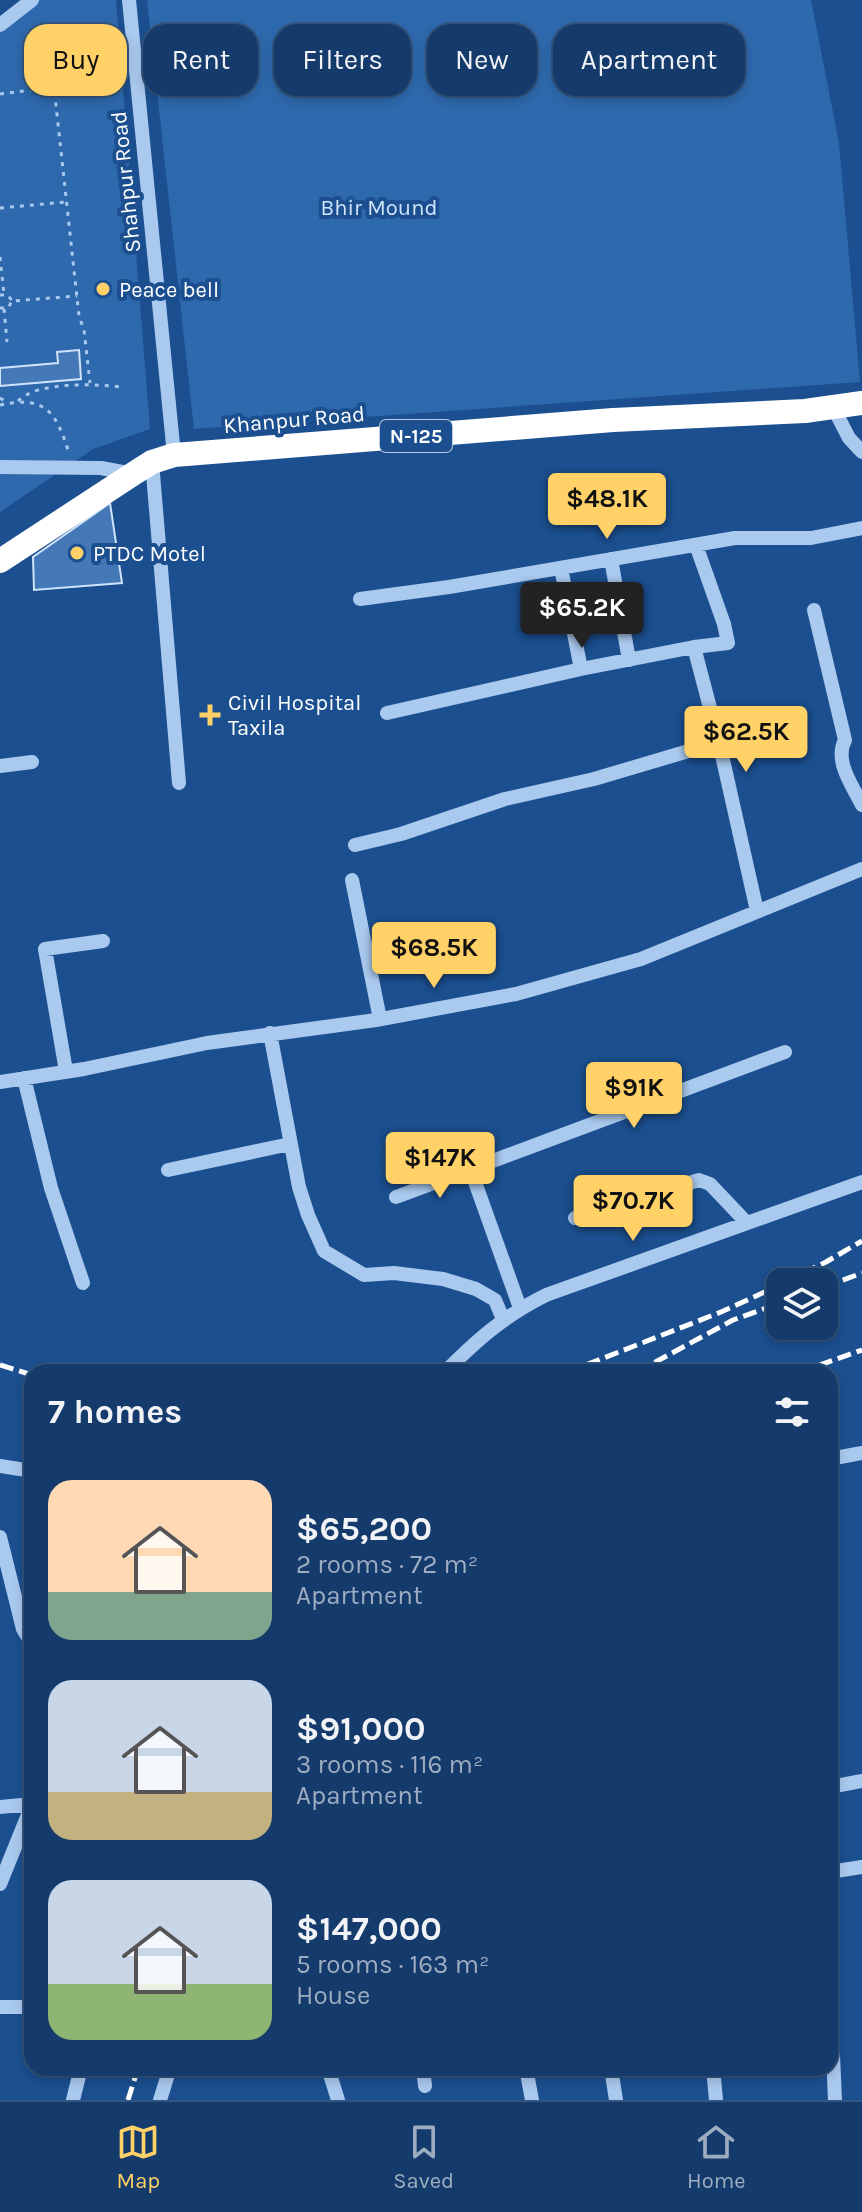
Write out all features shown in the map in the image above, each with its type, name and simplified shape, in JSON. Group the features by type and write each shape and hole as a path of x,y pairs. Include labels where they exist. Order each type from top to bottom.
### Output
{"highway":[{"name":"Khanpur Road","path":"0,561 153,464 613,420 834,409 862,403"}],"street":[{"path":"0,25 32,0"},
{"name":"Shahpur Road","path":"129,0 153,464 179,783"},
{"path":"834,409 849,438 862,452"},
{"path":"0,467 101,468 153,464"},
{"path":"360,599 735,538 830,536 862,528"},
{"path":"387,713 581,669 728,643 696,545"},
{"path":"611,559 629,660"},
{"path":"561,568 581,669"},
{"path":"814,610 845,740 840,750 843,765 862,805"},
{"path":"694,647 757,911"},
{"path":"355,845 401,834 505,799 594,779 719,742"},
{"path":"0,766 32,762"},
{"path":"0,1082 270,1033 380,1019 516,994 641,959 862,869"},
{"path":"352,880 380,1019"},
{"path":"66,1071 45,949 103,941"},
{"path":"270,1033 299,1187 324,1251 364,1275 394,1273 443,1279 476,1289 495,1300 503,1319"},
{"path":"396,1197 785,1052"},
{"path":"24,1078 51,1188 83,1283"},
{"path":"168,1170 290,1144"},
{"path":"470,1168 520,1308"},
{"path":"575,1218 699,1180 710,1184 747,1223"},
{"path":"453,1364 481,1335 520,1308 546,1295 862,1182"},
{"path":"838,1458 862,1453"},
{"path":"0,1466 24,1470"},
{"path":"0,1537 4,1570 24,1631"},
{"path":"838,1786 862,1781"},
{"path":"0,1807 24,1805"},
{"path":"0,1884 24,1824"},
{"path":"838,1871 862,1867"},
{"path":"0,2007 24,2007"},
{"path":"73,2100 79,2076"},
{"path":"160,2100 168,2076"},
{"path":"330,2076 338,2100"},
{"path":"424,2076 425,2086"},
{"path":"528,2076 532,2100"},
{"path":"612,2076 616,2100"},
{"path":"714,2076 716,2100"},
{"path":"834,2076 835,2100"}],"path":[{"path":"0,94 54,87 77,296 90,383"},
{"path":"0,208 66,202"},
{"path":"0,257 2,294 12,301 77,296"},
{"path":"7,342 2,308 8,308 12,301"},
{"path":"18,402 34,391 90,383 122,387"},
{"path":"0,398 8,403"},
{"path":"0,405 18,402 48,408 55,417 74,468"}],"green space":[{"path":"35,0 116,0 118,24 24,24 24,96 124,96 150,429 93,449 0,512 0,30"},
{"name":"Bhir Mound","path":"147,0 811,0 839,143 860,382 194,429 158,96 258,96 258,24 150,24"}],"building":[{"path":"79,350 81,379 0,386 0,368 58,363 57,352"},
{"path":"110,503 122,583 34,590 33,557"}],"railway":[{"path":"814,1268 862,1241"},
{"path":"838,1282 862,1273"},
{"path":"588,1364 766,1291"},
{"path":"652,1364 733,1320 766,1308"},
{"path":"823,1364 862,1350"},
{"path":"0,1365 24,1372"},
{"path":"128,2100 136,2076"}],"place":[{"name":"Peace bell","path":"103,289"},
{"name":"PTDC Motel","path":"77,553"},
{"name":"Civil Hospital Taxila","path":"210,715"}]}
